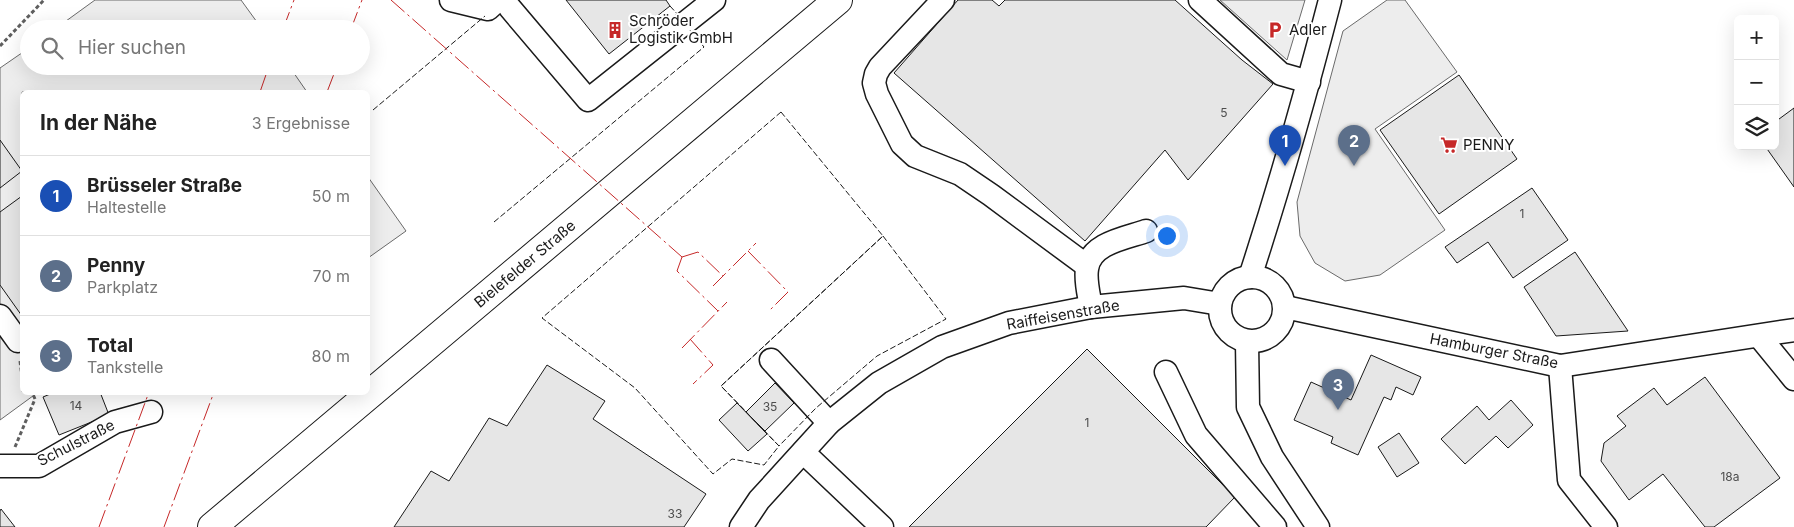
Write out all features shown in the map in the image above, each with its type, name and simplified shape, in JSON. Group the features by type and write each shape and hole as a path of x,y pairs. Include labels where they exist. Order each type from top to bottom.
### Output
{"main road":[{"name":"Bielefelder Straße","path":"370,394 838,0"},
{"name":"Bielefelder Straße","path":"212,527 369,395"}],"street":[{"path":"450,0 488,9 504,4 588,100 714,0"},
{"path":"943,0 880,66 876,74 874,83 877,94 902,144 915,156 960,174 1087,266"},
{"path":"1200,0 1281,74 1309,82"},
{"path":"1259,279 1277,195 1312,108 1309,82 1330,0"},
{"path":"1091,307 1087,266 1090,259 1103,246 1146,231"},
{"path":"1259,279 1276,287 1282,296 1285,307 1284,317 1281,326 1274,334 1257,342 1247,342 1229,332 1223,324 1220,304 1230,285 1239,280 1259,279"},
{"name":"Raiffeisenstraße","path":"741,527 759,500 829,423 879,383 942,347 1008,323 1091,307 1184,298 1220,304"},
{"name":"Hamburger Straße","path":"1285,307 1560,366 1794,330"},
{"path":"0,316 18,341"},
{"path":"1759,336 1794,379"},
{"path":"1247,342 1248,407 1272,457 1318,527"},
{"path":"771,360 829,423"},
{"path":"1560,366 1569,480 1606,527"},
{"path":"1166,372 1196,435 1275,527 1300,502"},
{"name":"Schulstraße","path":"3,466 39,466 114,422 151,412"},
{"path":"803,452 882,527"}],"path":[{"path":"25,20 44,0"},
{"path":"0,46 20,25"},
{"path":"3,466 35,399 33,395"}],"shaded area":[{"path":"95,0 241,0 255,20 67,20"},
{"name":"Adler","path":"1220,0 1305,0 1287,60"},
{"path":"1387,0 1405,0 1457,72 1375,129 1445,230 1380,275 1345,281 1315,263 1300,236 1297,202 1343,31"},
{"path":"20,54 20,75 295,75 306,90 20,90 20,395 34,395 0,420 0,68"},
{"path":"370,180 406,231 370,257"}],"building":[{"name":"Schröder Logistik GmbH","path":"566,0 666,0 670,6 609,54"},
{"path":"958,0 992,0 999,6 1005,0 1175,0 1242,60 1273,84 1188,180 1165,150 1085,241 894,73"},
{"name":"PENNY","path":"1459,75 1517,159 1439,214 1380,130"},
{"path":"1794,108 1794,187 1768,150 1779,150 1779,119"},
{"path":"0,140 20,168 20,173 0,188"},
{"path":"1532,188 1568,240 1513,278 1488,242 1457,263 1445,247"},
{"path":"20,197 20,313 0,285 0,212"},
{"path":"1575,252 1628,331 1556,336 1524,287"},
{"path":"1087,349 1235,497 1206,527 909,527"},
{"path":"1371,355 1421,377 1413,395 1396,387 1391,400 1384,397 1358,455 1331,443 1333,437 1294,420 1311,382 1351,400"},
{"path":"547,365 605,401 593,419 706,494 684,527 394,527 431,471 449,481 489,418 507,426"},
{"path":"1705,377 1780,478 1714,527 1705,527 1663,474 1629,500 1601,461 1604,443 1626,426 1617,416 1654,388 1667,405"},
{"path":"775,383 794,403 765,431 746,412"},
{"path":"48,395 101,395 109,415 59,435 43,397"},
{"path":"1511,400 1533,425 1508,448 1496,436 1465,464 1441,439 1477,406 1489,420"},
{"path":"737,403 767,434 748,451 719,420"},
{"path":"1399,433 1419,463 1397,477 1378,447"},
{"path":"1,509 15,527 0,527"}],"fence":[{"path":"670,6 680,17"},
{"path":"373,110 485,16"},
{"path":"494,222 704,47 689,29"},
{"path":"781,112 883,236 721,386 779,446 764,465 732,459 713,474 635,388 542,318 781,112"},
{"path":"883,236 946,319 877,356 816,408 779,446 721,386 883,236"}],"power":[{"path":"286,20 294,0"},
{"path":"354,20 362,0"},
{"path":"391,0 682,257"},
{"path":"261,90 266,75"},
{"path":"328,90 334,75"},
{"path":"713,286 756,243"},
{"path":"748,251 788,292 770,310"},
{"path":"682,257 698,252 723,276"},
{"path":"682,257 677,271 718,311"},
{"path":"682,348 727,302"},
{"path":"690,339 713,365 693,384"},
{"path":"99,527 148,395"},
{"path":"164,527 213,395"}],"place":[{"name":"Schröder Logistik GmbH","path":"615,30"},
{"name":"Adler","path":"1275,30"},
{"name":"PENNY","path":"1449,145"},
{"name":"Brüsseler Straße","path":"1285,166"},
{"name":"Penny","path":"1354,166"},
{"name":"Total","path":"1338,410"}]}
